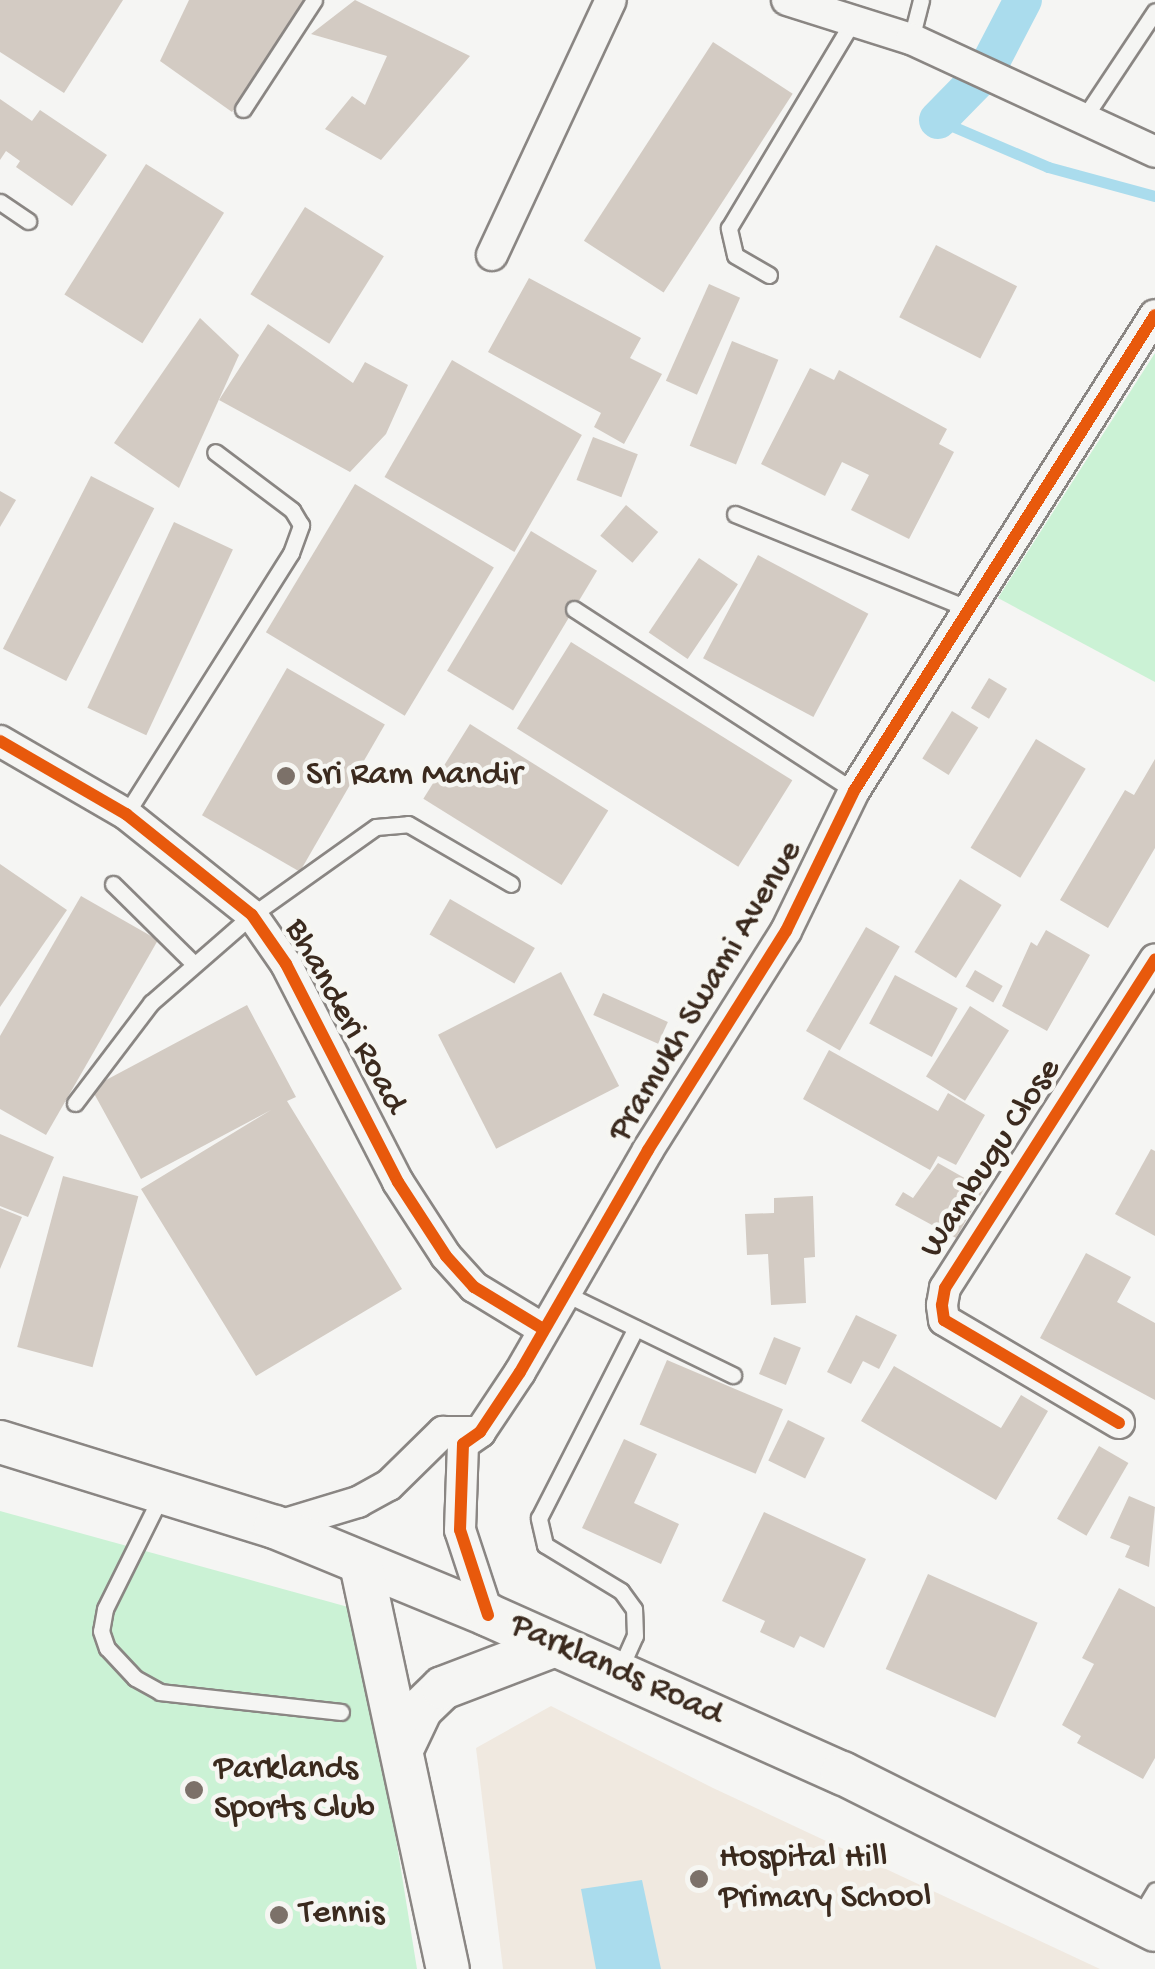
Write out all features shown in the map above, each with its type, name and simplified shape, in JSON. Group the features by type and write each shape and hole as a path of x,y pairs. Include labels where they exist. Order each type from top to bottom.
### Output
{"main road":[{"name":"Parklands Road","path":"0,1442 274,1527 488,1615 1149,1914"},
{"path":"361,1564 448,1969"},
{"path":"402,1749 421,1709 443,1688 553,1646"}],"street":[{"path":"492,256 611,0"},
{"path":"787,0 851,24 911,39 1155,152"},
{"name":"Pramukh Swami Avenue","path":"488,1615 456,1499 463,1444 480,1432 786,932 854,791 1155,315"},
{"name":"Bhanderi Road","path":"0,741 126,814 252,915 286,964 398,1182 446,1256 474,1287 543,1329"},
{"name":"Wambugu Close","path":"1120,1423 944,1320 942,1305 945,1288 1154,963"},
{"path":"274,1527 358,1502 389,1485 443,1432 480,1432"}],"lane":[{"path":"243,110 314,0"},
{"path":"911,39 920,0"},
{"path":"1084,118 1155,11"},
{"path":"769,275 734,256 728,228 851,24"},
{"path":"0,202 28,221"},
{"path":"126,814 292,553 301,524 292,510 215,452"},
{"path":"735,514 971,610"},
{"path":"574,609 854,791"},
{"path":"75,1102 150,1003 252,915 376,827 408,824 511,884"},
{"path":"112,884 194,964"},
{"path":"564,1293 733,1375"},
{"path":"618,1673 635,1636 634,1609 621,1591 545,1545 539,1518 636,1328"},
{"path":"164,1491 105,1609 100,1631 107,1648 136,1678 160,1692 341,1712"}],"shaded area":[{"name":"Hospital Hill Primary School","path":"551,1706 713,1788 1100,1969 503,1969 476,1748"}],"green space":[{"path":"1155,353 1155,682 998,598"},
{"name":"Parklands Sports Club","path":"0,1511 359,1610 417,1969 0,1969"}],"water":[{"path":"642,1880 661,1969 596,1969 581,1889"}],"building":[{"path":"0,0 123,0 64,93 0,52"},
{"path":"189,0 308,0 232,112 160,61"},
{"path":"355,0 470,56 381,160 325,129 352,96 365,105 387,56 311,34"},
{"path":"713,42 793,94 664,293 584,241"},
{"path":"0,99 32,121 40,110 107,155 72,206 16,167 20,161 6,151 0,160"},
{"path":"146,164 224,213 142,343 64,295"},
{"path":"305,207 384,256 329,344 250,294"},
{"path":"936,245 1017,286 980,358 899,317"},
{"path":"529,278 641,338 630,358 662,374 624,444 594,427 601,413 488,352"},
{"path":"709,284 740,298 697,395 666,381"},
{"path":"200,318 239,355 179,488 114,443"},
{"path":"268,324 353,383 365,362 408,385 386,434 350,472 219,400"},
{"path":"732,341 778,360 736,465 690,446"},
{"path":"452,360 582,435 514,552 384,477"},
{"path":"810,368 834,380 839,370 947,429 939,444 954,452 909,539 851,510 869,475 842,462 825,496 761,464"},
{"path":"593,437 638,454 621,497 577,480"},
{"path":"91,476 154,508 66,681 3,649"},
{"path":"355,484 494,567 405,716 266,632"},
{"path":"0,491 16,500 0,527"},
{"path":"626,505 658,532 632,563 600,536"},
{"path":"174,522 233,549 146,735 87,708"},
{"path":"531,531 597,571 513,710 447,671"},
{"path":"758,555 868,614 813,717 703,658"},
{"path":"699,558 738,584 688,659 649,633"},
{"path":"571,642 792,780 738,867 517,729"},
{"path":"287,668 385,724 300,872 202,815"},
{"path":"989,678 1007,689 989,719 971,708"},
{"path":"952,711 978,727 949,775 922,758"},
{"path":"470,724 608,810 562,885 423,799"},
{"path":"1036,739 1086,769 1020,878 971,848"},
{"path":"1155,759 1155,848 1108,928 1060,900 1125,790 1134,795"},
{"path":"0,864 67,910 0,1007"},
{"path":"960,879 1002,905 956,978 914,952"},
{"path":"81,896 158,940 46,1135 0,1109 0,1036"},
{"path":"450,899 535,948 514,984 430,935"},
{"path":"866,927 900,946 840,1050 806,1031"},
{"path":"1046,930 1090,955 1047,1031 1002,1006 1031,942 1037,946"},
{"path":"975,970 1003,986 993,1002 966,986"},
{"path":"561,972 619,1086 496,1149 438,1035"},
{"path":"895,975 958,1008 932,1057 869,1024"},
{"path":"603,993 668,1022 658,1044 593,1015"},
{"path":"247,1005 296,1097 287,1101 402,1289 256,1376 141,1189 271,1110 141,1179 91,1088"},
{"path":"970,1006 1009,1030 965,1101 926,1076"},
{"path":"829,1050 938,1111 948,1093 985,1115 956,1165 938,1156 930,1170 803,1099"},
{"path":"0,1134 54,1157 28,1217 0,1206"},
{"path":"1151,1149 1155,1151 1155,1236 1115,1214"},
{"path":"938,1163 984,1189 956,1238 895,1205 903,1192 913,1198"},
{"path":"63,1176 138,1196 93,1367 17,1347"},
{"path":"813,1196 815,1257 804,1258 806,1303 771,1305 768,1254 747,1255 745,1214 774,1213 774,1198"},
{"path":"0,1208 22,1217 0,1269"},
{"path":"1086,1253 1131,1277 1117,1302 1155,1323 1155,1400 1040,1338"},
{"path":"856,1315 897,1335 879,1369 863,1361 851,1384 827,1372"},
{"path":"774,1337 801,1348 786,1385 759,1374"},
{"path":"667,1360 783,1409 756,1474 640,1424"},
{"path":"894,1366 1001,1428 1021,1395 1048,1411 996,1500 861,1421"},
{"path":"788,1420 825,1438 805,1478 768,1460"},
{"path":"624,1439 657,1454 634,1503 679,1524 661,1564 582,1528"},
{"path":"1099,1446 1128,1463 1086,1536 1057,1519"},
{"path":"1129,1496 1155,1507 1149,1567 1125,1557 1130,1546 1110,1538"},
{"path":"764,1512 866,1559 824,1648 800,1636 794,1648 760,1632 765,1621 722,1601"},
{"path":"928,1574 1038,1623 995,1718 886,1669"},
{"path":"1119,1588 1155,1607 1155,1758 1143,1779 1077,1743 1081,1736 1062,1725 1094,1664 1082,1658"}],"waterway":[{"path":"938,120 986,71 1023,0"},
{"path":"938,120 1048,167 1155,196"}],"cycle path":[{"path":"488,1615 460,1530 463,1444 480,1432 520,1372 648,1150 786,931 854,791 1155,315"},
{"path":"0,741 126,814 252,915 286,964 398,1182 446,1256 474,1287 543,1329"},
{"path":"1119,1423 944,1320 942,1305 945,1288 1155,959"}],"place":[{"name":"Sri Ram Mandir","path":"286,776"},
{"name":"Parklands Sports Club","path":"194,1790"},
{"name":"Hospital Hill Primary School","path":"699,1879"},
{"name":"Tennis","path":"279,1915"}]}
